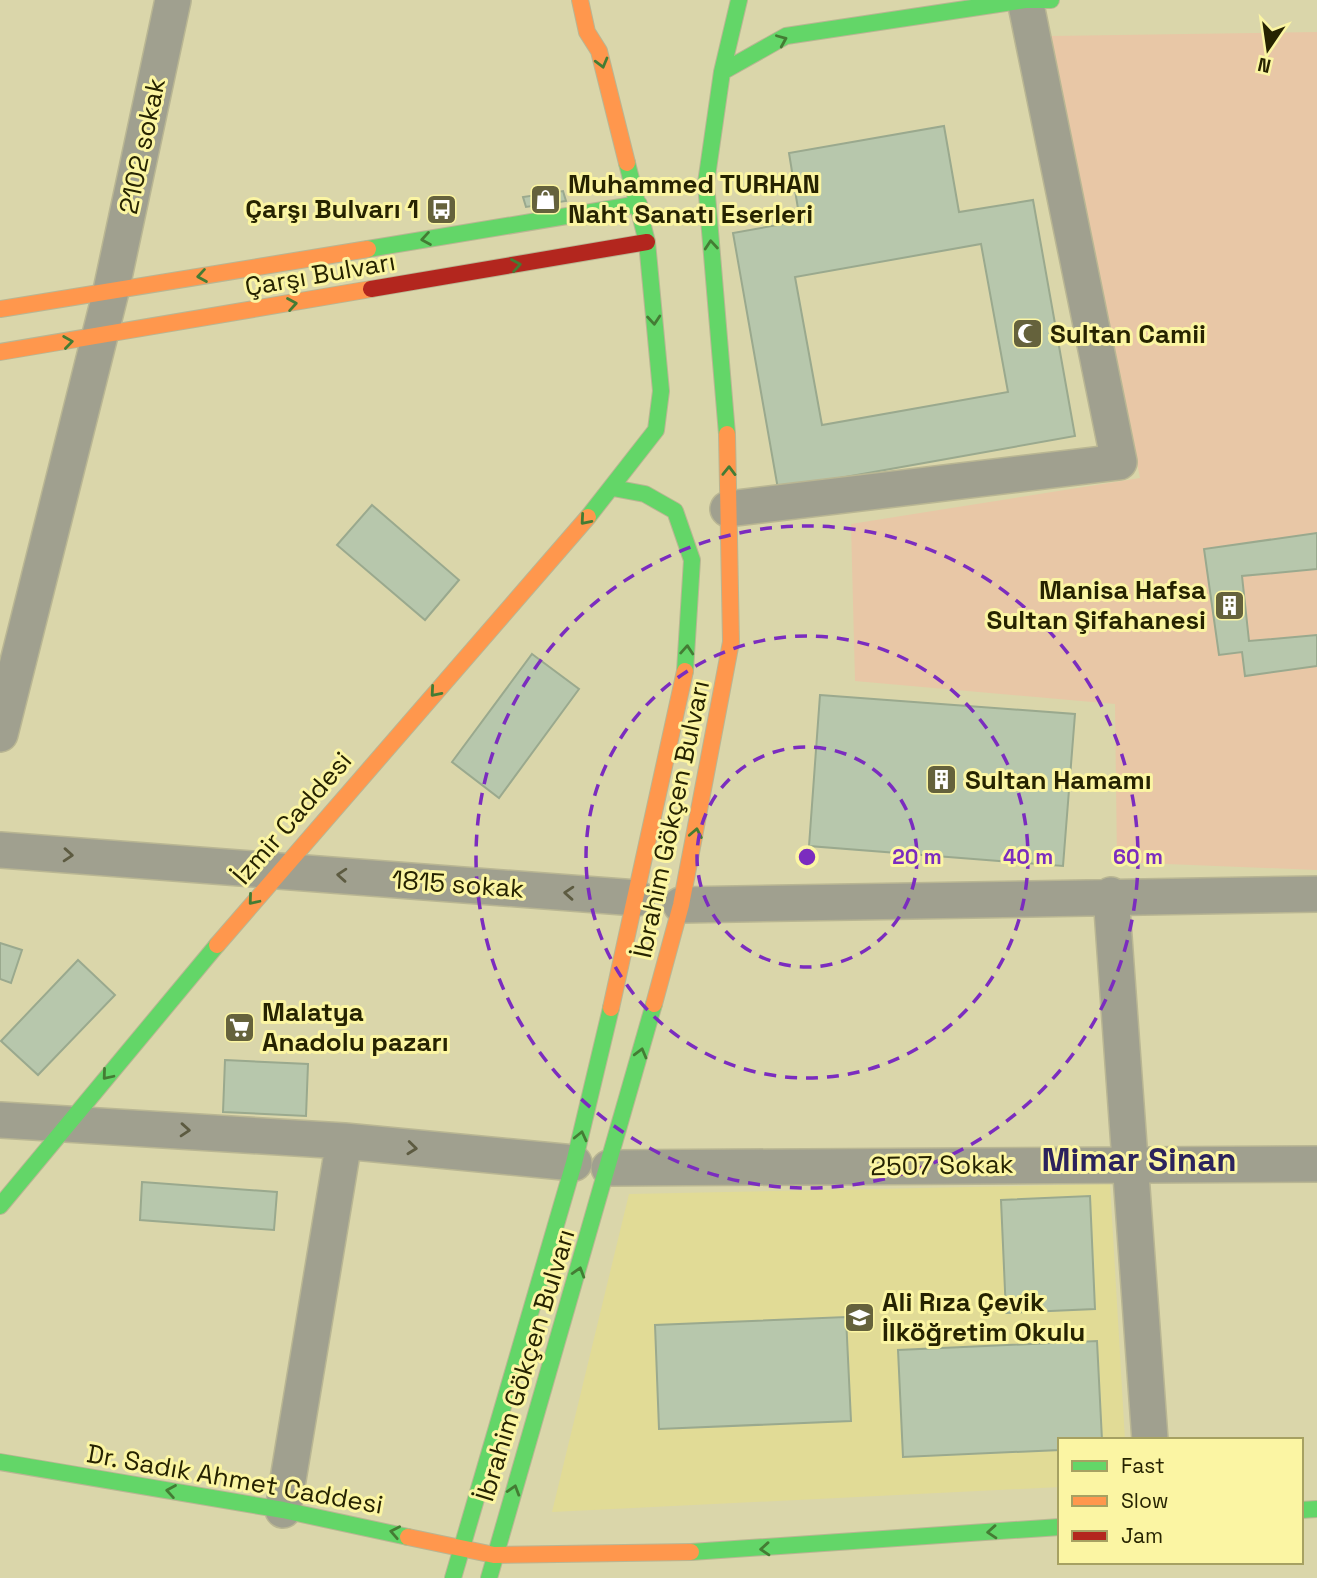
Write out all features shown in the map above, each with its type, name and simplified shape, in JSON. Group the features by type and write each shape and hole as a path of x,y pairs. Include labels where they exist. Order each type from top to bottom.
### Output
{"main road":[{"path":"580,0 587,32 599,51 647,242"},
{"name":"İbrahim Gökçen Bulvarı","path":"453,1578 575,1163 726,685 731,642 729,462 706,183 722,72 739,0"},
{"path":"722,72 786,36 1024,0 1051,0"},
{"name":"Çarşı Bulvarı","path":"0,309 639,204"},
{"name":"Çarşı Bulvarı","path":"0,352 97,338 647,242"},
{"name":"İzmir Caddesi","path":"0,1206 279,870 613,488 656,430 661,391 647,242"},
{"name":"İbrahim Gökçen Bulvarı","path":"488,1578 610,1168 657,901 687,660 692,560 675,511 645,494 613,488"},
{"path":"575,1163 610,1168"},
{"name":"Dr. Sadık Ahmet Caddesi","path":"0,1462 283,1510 494,1555"},
{"path":"494,1555 723,1552 1058,1527"},
{"path":"494,1555 599,1569"}],"street":[{"name":"2102 sokak","path":"111,291 173,0"},
{"path":"728,509 1119,462 1024,0"},
{"path":"0,734 97,338 111,291"},
{"name":"1815 sokak","path":"0,850 657,901 1317,894"},
{"path":"1111,895 1150,1438"},
{"path":"0,1119 344,1141 575,1163"},
{"path":"283,1510 344,1141"},
{"name":"2507 Sokak","path":"610,1168 1317,1164"}],"shaded area":[{"path":"1317,32 1317,870 1117,862 1115,704 855,681 851,524 1140,478 1051,36"},
{"name":"Ali Rıza Çevik İlköğretim Okulu","path":"1110,1184 1125,1438 1058,1438 1058,1487 552,1512 629,1194"}],"building":[{"name":"Sultan Camii","path":"944,126 959,212 1033,200 1075,436 778,489 733,233 800,221 789,153","holes":["981,244 1008,392 822,425 795,277"]},
{"name":"Muhammed TURHAN Naht Sanatı Eserleri","path":"563,191 566,201 526,207 523,197"},
{"path":"372,505 459,580 425,620 337,545"},
{"name":"Manisa Hafsa Sultan Şifahanesi","path":"1317,533 1317,569 1242,576 1249,641 1317,635 1317,666 1245,676 1242,652 1219,655 1204,549"},
{"path":"532,654 579,689 499,798 452,762"},
{"name":"Sultan Hamamı","path":"820,695 1075,714 1063,866 809,846"},
{"path":"0,943 22,950 11,983 0,979"},
{"path":"78,960 115,995 38,1075 1,1041"},
{"path":"225,1060 308,1064 306,1116 223,1112"},
{"path":"142,1182 277,1192 274,1230 140,1220"},
{"path":"1090,1196 1095,1309 1006,1313 1001,1200"},
{"path":"846,1317 851,1421 659,1429 655,1325"},
{"path":"1097,1341 1102,1438 1058,1438 1058,1450 903,1457 898,1350"}],"traffic: fast":[{"path":"727,434 706,183 722,72 739,0"},
{"path":"722,72 786,36 1025,0 1051,0"},
{"path":"588,517 656,430 661,391 647,242 627,163"},
{"path":"368,249 639,204"},
{"path":"613,488 645,494 675,511 692,560 685,671"},
{"path":"0,1206 217,945"},
{"path":"489,1578 654,1004"},
{"path":"453,1578 574,1163 611,1008"},
{"path":"0,1462 283,1510 408,1537"},
{"path":"1303,1510 1317,1509"},
{"path":"691,1552 1058,1527"}],"traffic: slow":[{"path":"580,0 587,32 599,51 627,163"},
{"path":"0,309 368,249"},
{"path":"0,352 371,289"},
{"path":"654,1004 681,905 731,642 727,434"},
{"path":"217,945 588,517"},
{"path":"611,1008 685,671"},
{"path":"408,1537 494,1555 691,1552"}],"traffic: jam":[{"path":"371,289 647,242"}],"place":[{"name":"Muhammed TURHAN Naht Sanatı Eserleri","path":"545,199"},
{"name":"Çarşı Bulvarı 1","path":"442,209"},
{"name":"Sultan Camii","path":"1027,334"},
{"name":"Manisa Hafsa Sultan Şifahanesi","path":"1229,605"},
{"name":"Sultan Hamamı","path":"942,780"},
{"name":"Malatya Anadolu pazarı","path":"239,1027"},
{"name":"Ali Rıza Çevik İlköğretim Okulu","path":"859,1317"}],"district":[{"name":"Mimar Sinan","path":"1139,1160"}]}
